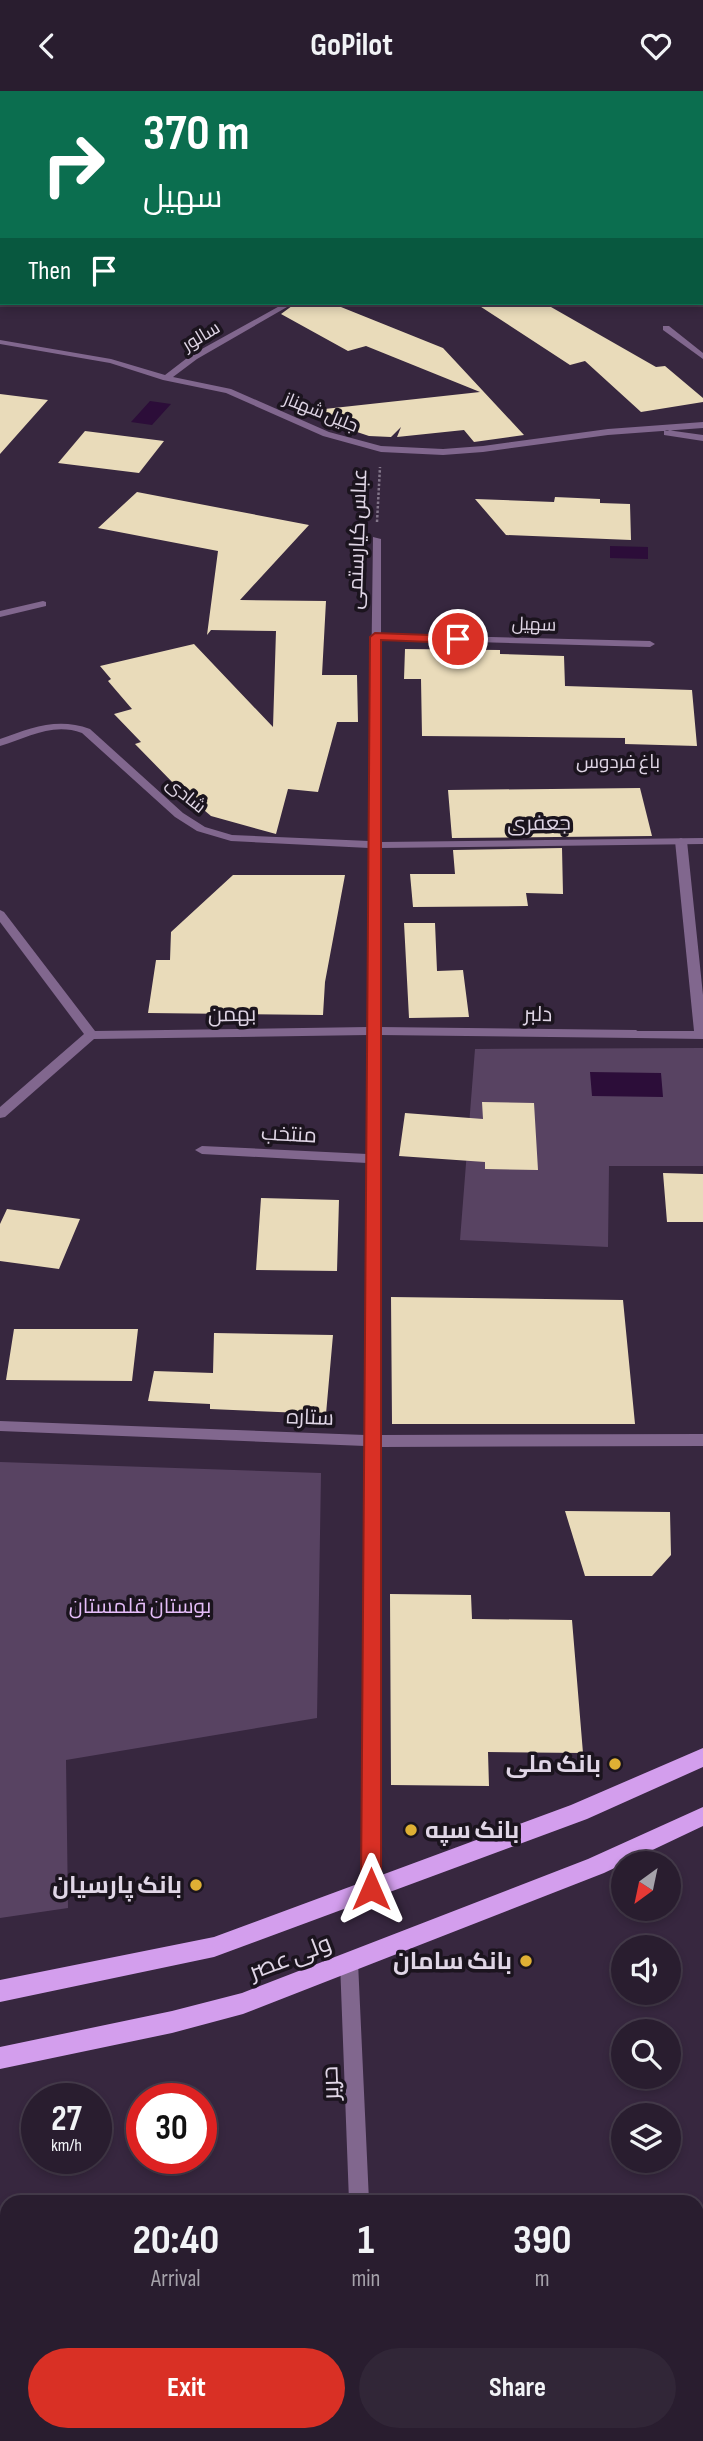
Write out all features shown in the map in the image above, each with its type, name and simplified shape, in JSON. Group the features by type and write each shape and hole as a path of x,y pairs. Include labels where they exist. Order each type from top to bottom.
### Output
{"main road":[{"name":"ولی عصر","path":"0,1991 214,1947 579,1812 703,1757"},
{"name":"ولی عصر","path":"0,2058 172,2022 243,2003 596,1866 703,1816"}],"street":[{"name":"سالور","path":"166,378 194,357 285,305"},
{"path":"666,328 703,357"},
{"name":"جلیل شهناز","path":"0,342 111,362 166,378 228,391 326,434 380,449 483,449 638,429 703,425"},
{"name":"جلیل شهناز","path":"638,429 703,438"},
{"name":"عباس کیارستمی","path":"371,1889 376,538"},
{"path":"0,614 43,604"},
{"name":"سهیل","path":"375,637 650,644"},
{"name":"شادی","path":"0,743 54,725 76,726 86,731 179,815 201,829 231,838 375,845"},
{"path":"681,841 702,1035"},
{"name":"جعفری","path":"375,845 703,841"},
{"path":"0,914 91,1035 0,1114"},
{"name":"دلبر","path":"374,1031 702,1035"},
{"name":"بهمن","path":"91,1035 374,1031"},
{"name":"منتخب","path":"202,1150 374,1159"},
{"name":"ستاره","path":"0,1426 372,1441 703,1440"},
{"name":"حریر","path":"349,1962 359,2195"}],"path":[{"name":"عباس کیارستمی","path":"376,538 380,449"}],"green space":[{"path":"703,1048 703,1166 609,1166 608,1247 460,1240 475,1049"},
{"name":"بوستان قلمستان","path":"0,1462 321,1473 317,1718 66,1760 68,1908 0,1918"}],"shaded area":[{"path":"150,401 171,404 152,425 131,422"},
{"path":"610,546 648,547 648,559 610,558"},
{"path":"590,1072 661,1073 663,1097 592,1096"}],"building":[{"path":"293,305 336,305 443,348 524,435 474,442 464,430 397,437 401,427 391,437 369,436 297,412 480,392 366,346 348,351 281,314"},
{"path":"478,305 548,305 656,367 665,366 703,398 703,402 641,412 585,361 570,365"},
{"path":"0,394 48,400 0,454"},
{"path":"85,431 164,441 139,473 58,463"},
{"path":"137,492 309,525 240,600 326,601 322,675 357,675 358,722 337,722 318,792 288,789 276,834 211,816 178,788 135,744 141,742 114,714 132,709 108,681 111,679 100,666 194,644 273,727 276,631 211,630 207,635 218,551 98,528"},
{"path":"555,497 600,499 600,503 630,504 631,540 506,535 475,499 554,502"},
{"path":"405,649 500,650 500,654 564,656 565,686 692,690 697,746 625,744 625,738 422,736 421,679 404,679"},
{"path":"640,788 652,836 452,838 448,790"},
{"path":"562,848 563,894 526,893 528,906 413,907 410,874 455,874 453,850"},
{"path":"233,875 345,875 325,982 323,1015 148,1013 156,960 170,960 171,932"},
{"path":"404,923 435,923 437,971 463,970 469,1017 409,1018"},
{"path":"482,1102 534,1103 538,1170 485,1169 485,1162 399,1156 405,1113 483,1119"},
{"path":"663,1173 703,1174 703,1222 667,1222"},
{"path":"261,1198 339,1200 337,1271 256,1270"},
{"path":"7,1209 80,1219 59,1269 0,1261 0,1224"},
{"path":"391,1297 623,1300 635,1424 392,1424"},
{"path":"14,1329 138,1329 132,1381 6,1380"},
{"path":"214,1333 333,1335 326,1414 210,1409 210,1404 148,1401 154,1371 213,1373"},
{"path":"565,1511 670,1512 671,1555 652,1576 585,1576"},
{"path":"390,1594 471,1595 472,1619 572,1620 583,1753 488,1752 489,1786 391,1785"}],"place":[{"name":"بانک ملی","path":"615,1764"},
{"name":"بانک سپه","path":"411,1830"},
{"name":"بانک پارسیان","path":"196,1885"},
{"name":"بانک سامان","path":"526,1961"}],"district":[{"name":"باغ فردوس","path":"618,761"}],"route":[{"path":"371,1889 375,637 458,639"}]}
